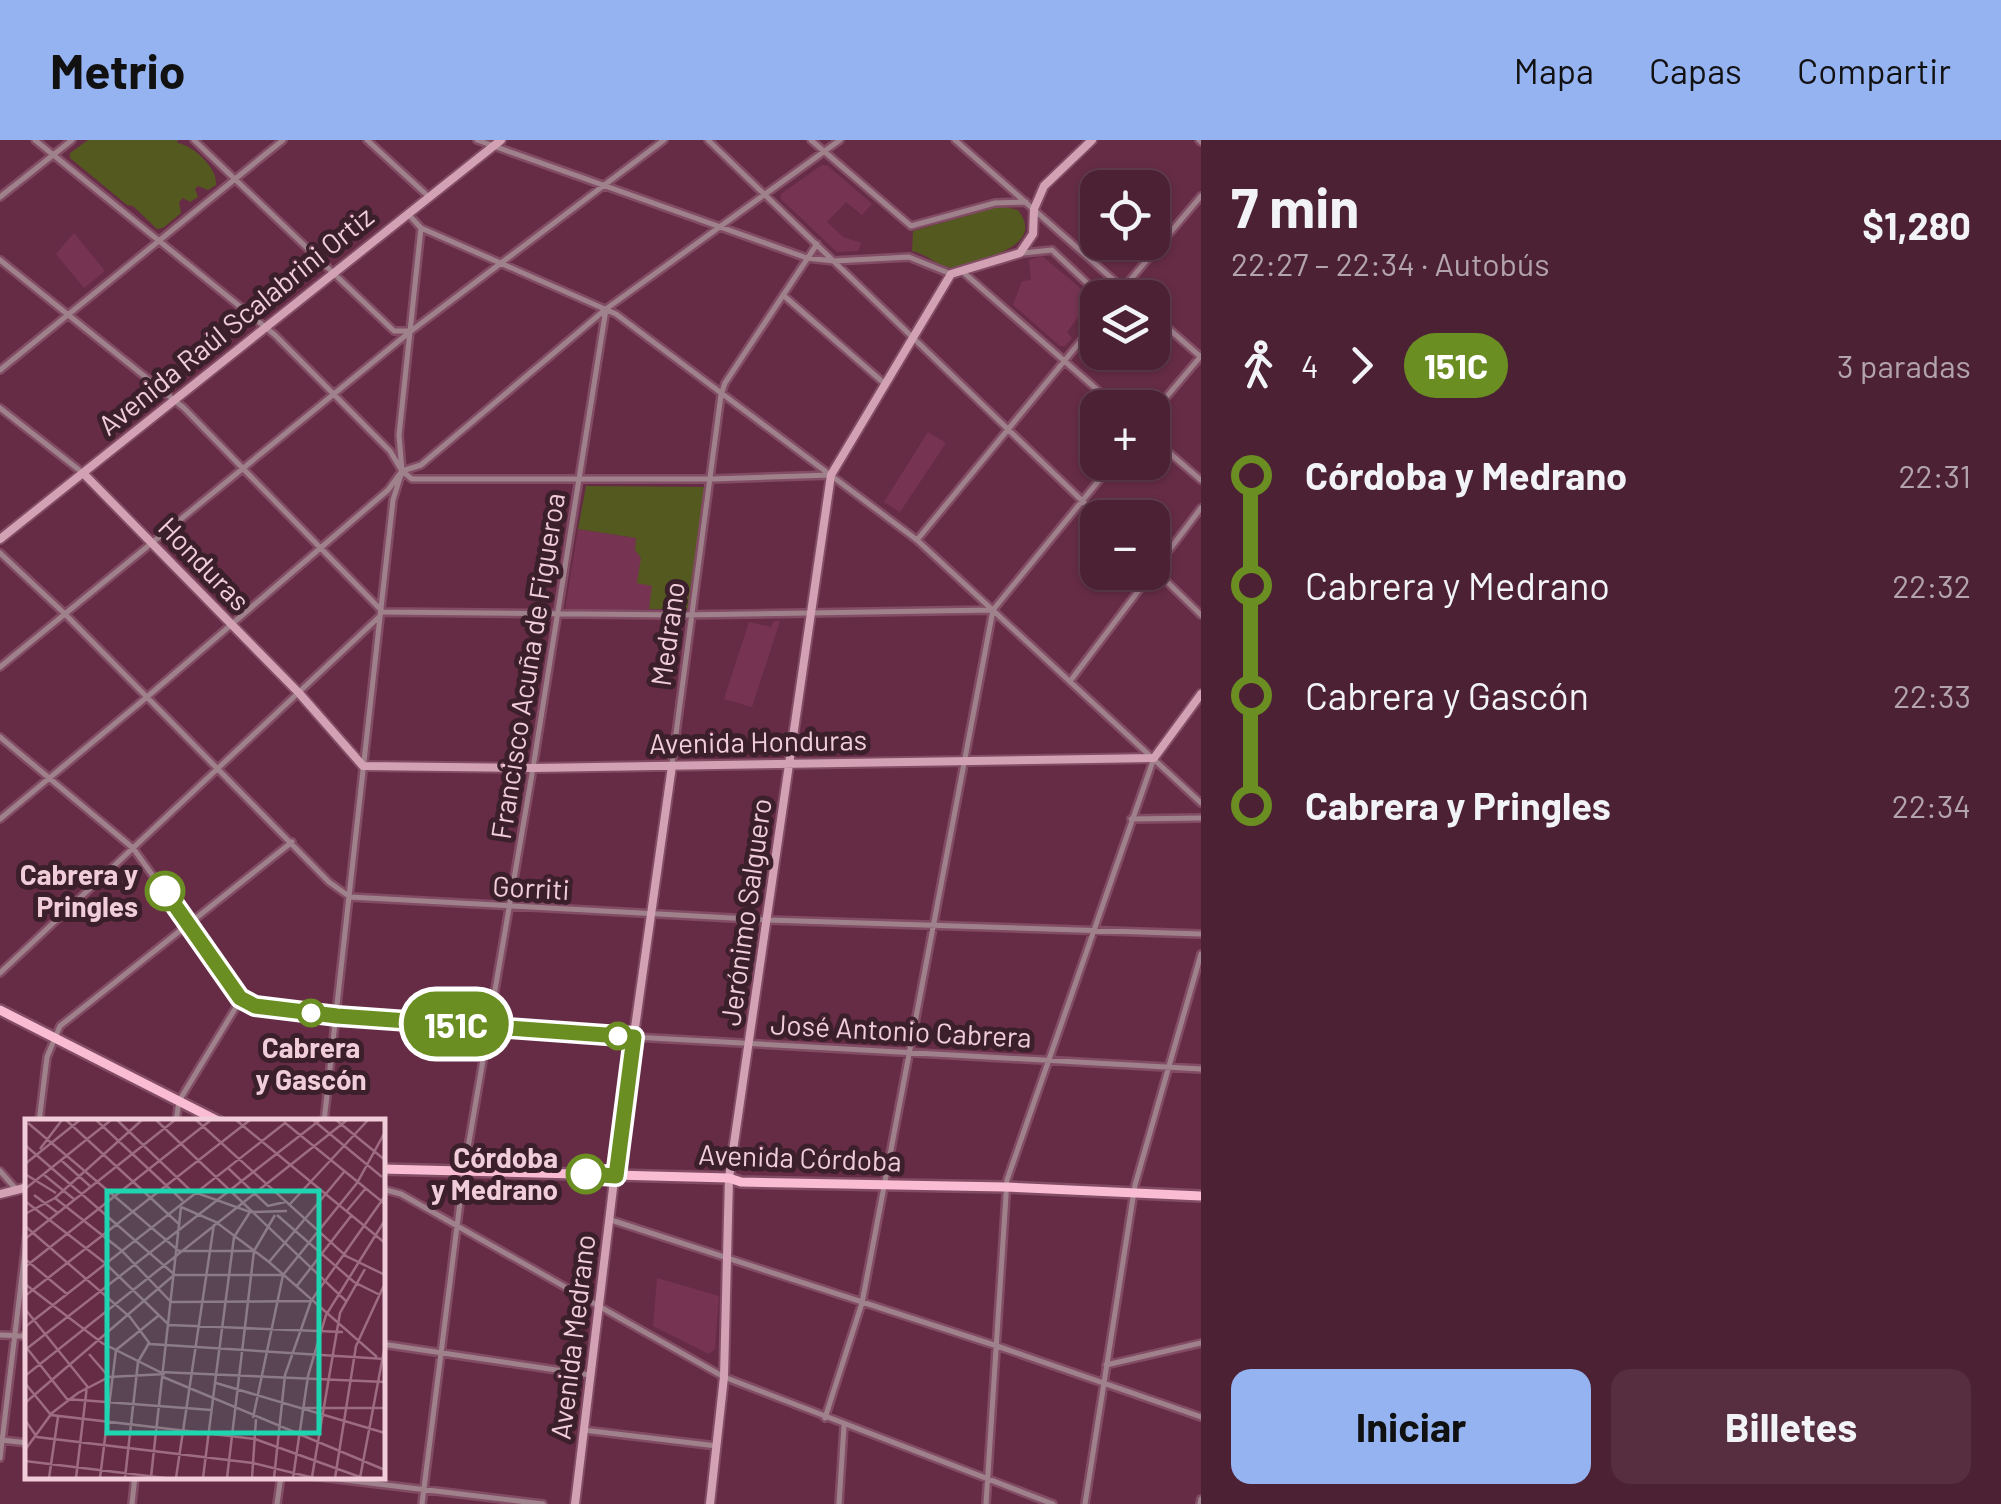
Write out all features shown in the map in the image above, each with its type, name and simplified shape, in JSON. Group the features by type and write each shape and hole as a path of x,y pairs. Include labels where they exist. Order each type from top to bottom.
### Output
{"main road":[{"path":"0,1010 214,1119"},
{"name":"Avenida Córdoba","path":"385,1170 1201,1196"}],"street":[{"path":"36,140 265,327 390,451 402,471 416,480 831,475"},
{"path":"0,197 72,140"},
{"path":"194,140 394,330 411,331"},
{"path":"0,370 283,140"},
{"path":"367,140 429,197"},
{"path":"477,140 498,143 807,258 908,257 951,274 1020,253 1052,250 1084,280"},
{"path":"0,667 411,331 664,140"},
{"path":"708,140 1082,500"},
{"path":"810,140 911,226 995,203 1026,202"},
{"path":"0,818 148,697 388,490 402,471 422,465 606,309 840,140"},
{"path":"954,140 1114,280"},
{"path":"1020,253 1035,229 1034,209 1044,186 1092,140"},
{"name":"Avenida Raúl Scalabrini Ortiz","path":"0,539 498,143"},
{"path":"1130,280 1201,196"},
{"path":"408,214 421,228 606,309 831,475 918,540 1201,803"},
{"path":"324,1119 393,500 402,471 399,435 421,228"},
{"name":"Medrano","path":"616,1176 721,396 725,384 817,244"},
{"path":"0,260 173,399 382,612 557,615 993,610"},
{"path":"963,272 1098,390"},
{"name":"Jerónimo Salguero","path":"710,1504 724,1377 729,1178 831,475 951,274"},
{"path":"783,295 885,384"},
{"name":"Francisco Acuña de Figueroa","path":"422,1504 464,1172 606,309"},
{"path":"1170,330 1201,357 1170,393"},
{"path":"918,540 1080,342"},
{"name":"Honduras","path":"0,408 83,473 299,694 363,766"},
{"path":"1170,453 1201,480"},
{"path":"1084,500 1100,480"},
{"path":"825,1418 862,1303 993,610 1080,505"},
{"path":"1170,548 1201,508"},
{"path":"0,552 329,882 350,897"},
{"path":"1170,585 1201,615"},
{"path":"1071,680 1138,590"},
{"path":"0,973 378,620 382,612"},
{"path":"986,1504 1005,1187 1154,758 1201,694"},
{"path":"0,736 133,848 240,998 179,1101 176,1119"},
{"name":"Avenida Honduras","path":"363,766 533,768 1154,758"},
{"path":"1132,820 1201,818"},
{"path":"39,1119 47,1057 53,1038 67,1020 292,842"},
{"name":"Gorriti","path":"350,897 768,920 1201,934"},
{"path":"1085,1504 1133,1193 1201,954"},
{"name":"José Antonio Cabrera","path":"240,998 255,1006 337,1016 634,1037 1201,1068"},
{"path":"0,1171 15,1188"},
{"name":"Avenida Medrano","path":"574,1504 616,1176"},
{"path":"0,1194 25,1187"},
{"path":"385,1190 400,1194 724,1377 1054,1504"},
{"path":"611,1220 1201,1417"},
{"path":"0,1458 25,1250"},
{"path":"0,1335 25,1336"},
{"path":"1106,1365 1201,1343"},
{"path":"385,1345 590,1375"},
{"path":"838,1504 844,1426"},
{"path":"583,1430 717,1446"},
{"path":"132,1504 135,1479"},
{"path":"277,1504 280,1479"},
{"path":"336,1479 543,1504"}],"shaded area":[{"path":"822,165 872,204 862,215 846,202 827,222 843,237 861,243 858,251 837,252 781,199 781,194"},
{"path":"74,233 105,271 84,288 56,254"},
{"path":"1042,256 1080,288 1080,314 1067,332 1072,338 1065,346 1060,346 1013,305 1022,281 1031,280 1029,260"},
{"path":"928,432 946,443 900,512 884,502"},
{"path":"578,529 636,538 653,586 649,609 565,610"},
{"path":"774,621 780,621 752,707 724,699 749,622 771,627"},
{"path":"657,1278 719,1296 715,1349 709,1354 653,1326"}],"green space":[{"path":"88,140 178,140 209,165 216,185 208,190 198,186 198,197 190,202 183,198 179,202 181,213 157,229 70,158 70,153"},
{"path":"1001,206 1018,210 1025,228 1019,241 1004,251 956,268 912,251 913,231"},
{"path":"586,486 705,487 688,609 649,609 652,586 637,583 641,558 635,550 636,538 578,529"}],"bus line":[{"name":"151C","path":"165,891 240,998 255,1006 337,1016 634,1037 616,1176 586,1174"}],"place":[{"name":"Cabrera y Pringles","path":"165,891"},
{"name":"Cabrera y Gascón","path":"311,1013"},
{"name":"Córdoba y Medrano","path":"586,1174"}]}
